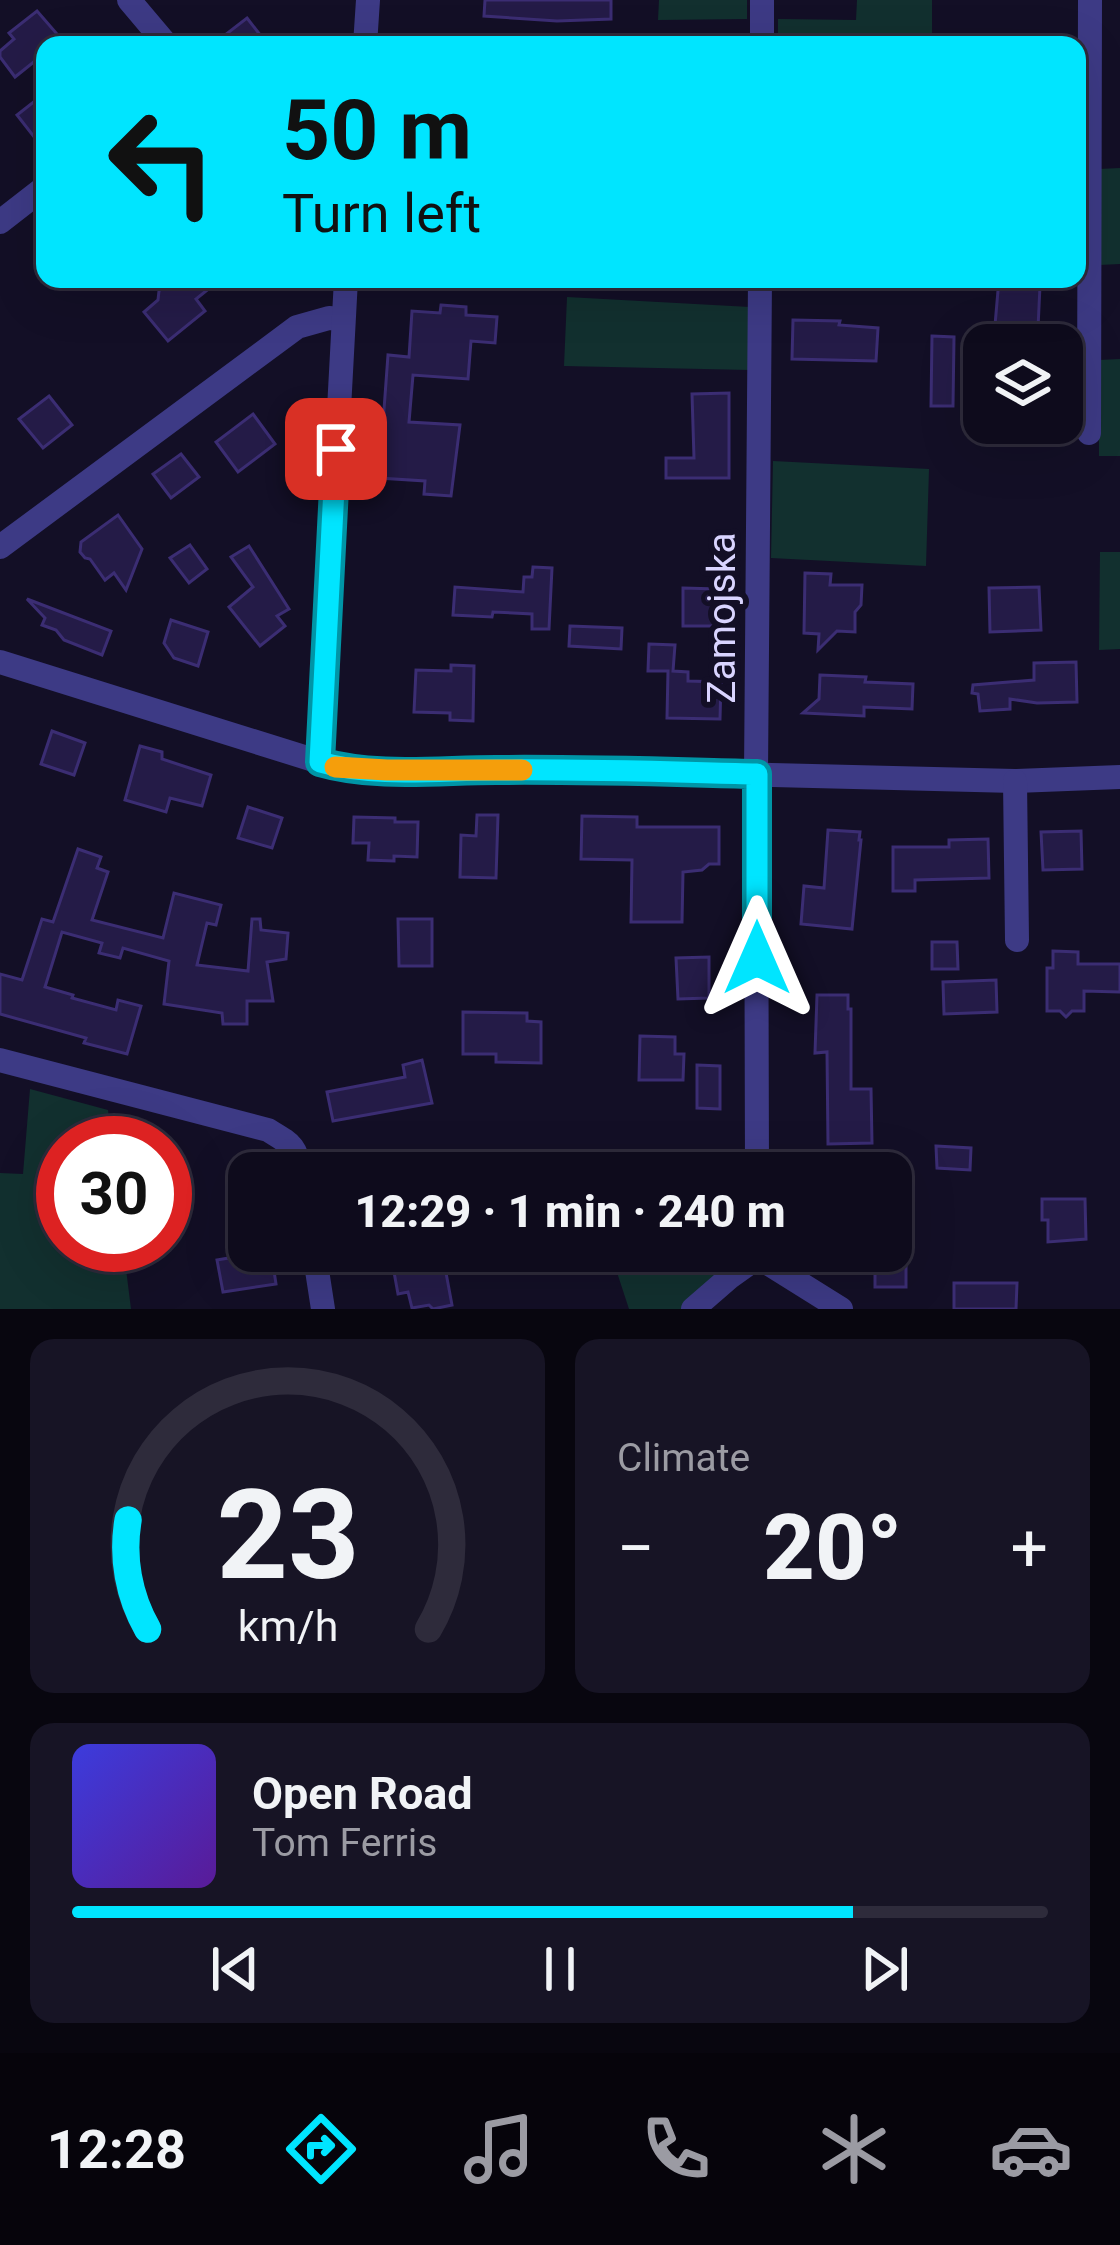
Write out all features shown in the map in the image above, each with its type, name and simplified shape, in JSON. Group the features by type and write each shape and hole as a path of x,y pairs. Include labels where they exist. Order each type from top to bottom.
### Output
{"street":[{"path":"129,0 159,36"},
{"path":"365,36 368,0"},
{"path":"762,0 762,36"},
{"path":"1089,433 1090,0"},
{"path":"0,223 36,195"},
{"path":"320,762 345,288"},
{"name":"Zamojska","path":"758,1152 760,288"},
{"path":"0,547 297,327 343,319"},
{"path":"0,662 336,767 1015,781 1120,777"},
{"path":"1015,781 1017,940"},
{"path":"0,1060 268,1130 297,1152"},
{"path":"317,1272 323,1309"},
{"path":"693,1309 735,1272"},
{"path":"785,1272 841,1309"}],"green space":[{"path":"659,0 747,0 747,19 658,20"},
{"path":"857,0 932,0 932,36 778,36 778,19 856,20"},
{"path":"1120,168 1120,264 1099,265 1099,169"},
{"path":"567,297 750,307 750,370 564,366"},
{"path":"1120,359 1120,456 1099,456 1099,360"},
{"path":"773,461 929,469 926,566 771,558"},
{"path":"1100,552 1120,552 1120,649 1099,650"},
{"path":"30,1089 108,1110 109,1116 36,1116 36,1272 126,1272 131,1309 0,1309 0,1173 23,1174"},
{"path":"617,1272 720,1272 684,1309 629,1309"}],"building":[{"path":"485,0 611,0 611,19 484,16"},
{"path":"37,11 57,34 36,36 36,60 15,77 0,57 0,51 14,39 9,33"},
{"path":"247,18 261,36 224,36"},
{"path":"36,100 36,139 17,115"},
{"path":"210,288 196,299 205,311 168,341 144,312 158,300 159,291"},
{"path":"998,288 1040,288 1038,324 995,324"},
{"path":"441,305 466,307 466,315 497,317 495,343 471,341 468,379 413,375 409,422 460,425 451,496 424,494 425,481 379,478 388,355 409,357 412,311 440,313"},
{"path":"793,320 878,328 876,361 792,359"},
{"path":"932,336 954,337 953,406 931,406"},
{"path":"729,393 729,478 666,478 666,458 694,458 692,394"},
{"path":"49,396 72,425 43,448 19,419"},
{"path":"253,414 275,444 238,472 216,442"},
{"path":"181,454 199,477 171,498 153,474"},
{"path":"118,515 142,549 126,590 114,573 105,580 80,552 81,542"},
{"path":"190,545 207,569 189,583 170,558"},
{"path":"249,546 289,609 277,616 285,626 260,646 229,607 253,587 231,557"},
{"path":"533,567 552,568 549,629 532,629 532,614 453,615 455,587 523,592 524,577 532,577"},
{"path":"805,573 831,574 830,585 862,585 855,632 837,631 818,650 819,634 804,633"},
{"path":"1039,587 1041,630 990,632 989,588"},
{"path":"683,588 717,589 716,626 683,626"},
{"path":"27,599 111,631 102,655 42,625 45,618"},
{"path":"171,620 208,632 198,666 174,658 164,643"},
{"path":"570,626 622,628 621,649 569,646"},
{"path":"649,644 675,645 673,671 688,672 688,681 721,682 720,719 667,718 668,671 648,671"},
{"path":"1076,662 1077,702 1010,699 1010,709 980,711 978,694 972,693 973,685 1034,680 1034,663"},
{"path":"451,665 474,666 473,721 450,720 450,713 414,712 416,670 451,671"},
{"path":"820,675 913,684 912,709 864,707 864,716 803,713 819,699"},
{"path":"52,731 85,743 74,775 41,764"},
{"path":"140,746 162,752 162,759 211,775 202,806 170,798 166,812 125,800"},
{"path":"248,807 282,818 272,848 238,838"},
{"path":"477,815 498,815 496,878 460,877 461,835 476,836"},
{"path":"582,816 637,817 637,827 719,827 719,864 683,872 682,922 631,922 632,860 581,859"},
{"path":"354,817 418,822 417,857 368,860 369,843 353,843"},
{"path":"828,830 860,832 852,929 801,924 804,886 824,888"},
{"path":"1081,831 1082,869 1043,870 1041,832"},
{"path":"988,839 989,878 915,880 915,891 893,891 893,847 949,847 949,840"},
{"path":"78,849 101,857 97,868 108,872 92,920 163,938 174,893 221,905 216,925 207,923 197,965 248,971 252,919 260,919 261,930 288,933 286,959 267,962 273,1001 247,1001 247,1024 223,1024 222,1013 164,1004 169,961 123,948 120,958 99,953 102,943 62,932 45,987 116,1010 118,1000 141,1006 127,1054 0,1014 0,974 22,980 42,919 53,922"},
{"path":"398,919 432,919 432,966 399,966"},
{"path":"932,942 957,942 958,969 932,969"},
{"path":"1053,951 1078,952 1078,964 1120,964 1120,992 1084,991 1084,1011 1072,1011 1066,1017 1060,1011 1047,1011 1047,968 1053,968"},
{"path":"709,957 709,998 678,999 676,958"},
{"path":"996,980 997,1012 944,1014 943,982"},
{"path":"817,995 848,995 851,1089 871,1089 872,1143 828,1144 827,1052 815,1053"},
{"path":"463,1012 527,1013 527,1021 541,1022 541,1063 496,1062 496,1054 463,1054"},
{"path":"640,1036 675,1037 675,1054 684,1054 683,1080 639,1080"},
{"path":"422,1060 432,1103 333,1121 327,1092 405,1077 403,1065"},
{"path":"697,1065 720,1066 720,1109 697,1108"},
{"path":"936,1146 971,1148 970,1170 937,1168"},
{"path":"1042,1199 1085,1199 1086,1239 1048,1242"},
{"path":"228,1258 228,1272 274,1272 276,1284 223,1292 217,1260"},
{"path":"394,1272 446,1272 452,1305 412,1308 408,1292 398,1294"},
{"path":"875,1272 906,1272 906,1287 875,1287"},
{"path":"954,1283 1017,1283 1016,1309 954,1309"}],"slow traffic":[{"path":"335,767 522,770"}],"route":[{"path":"336,449 320,762 387,770 757,774 757,958"}]}
